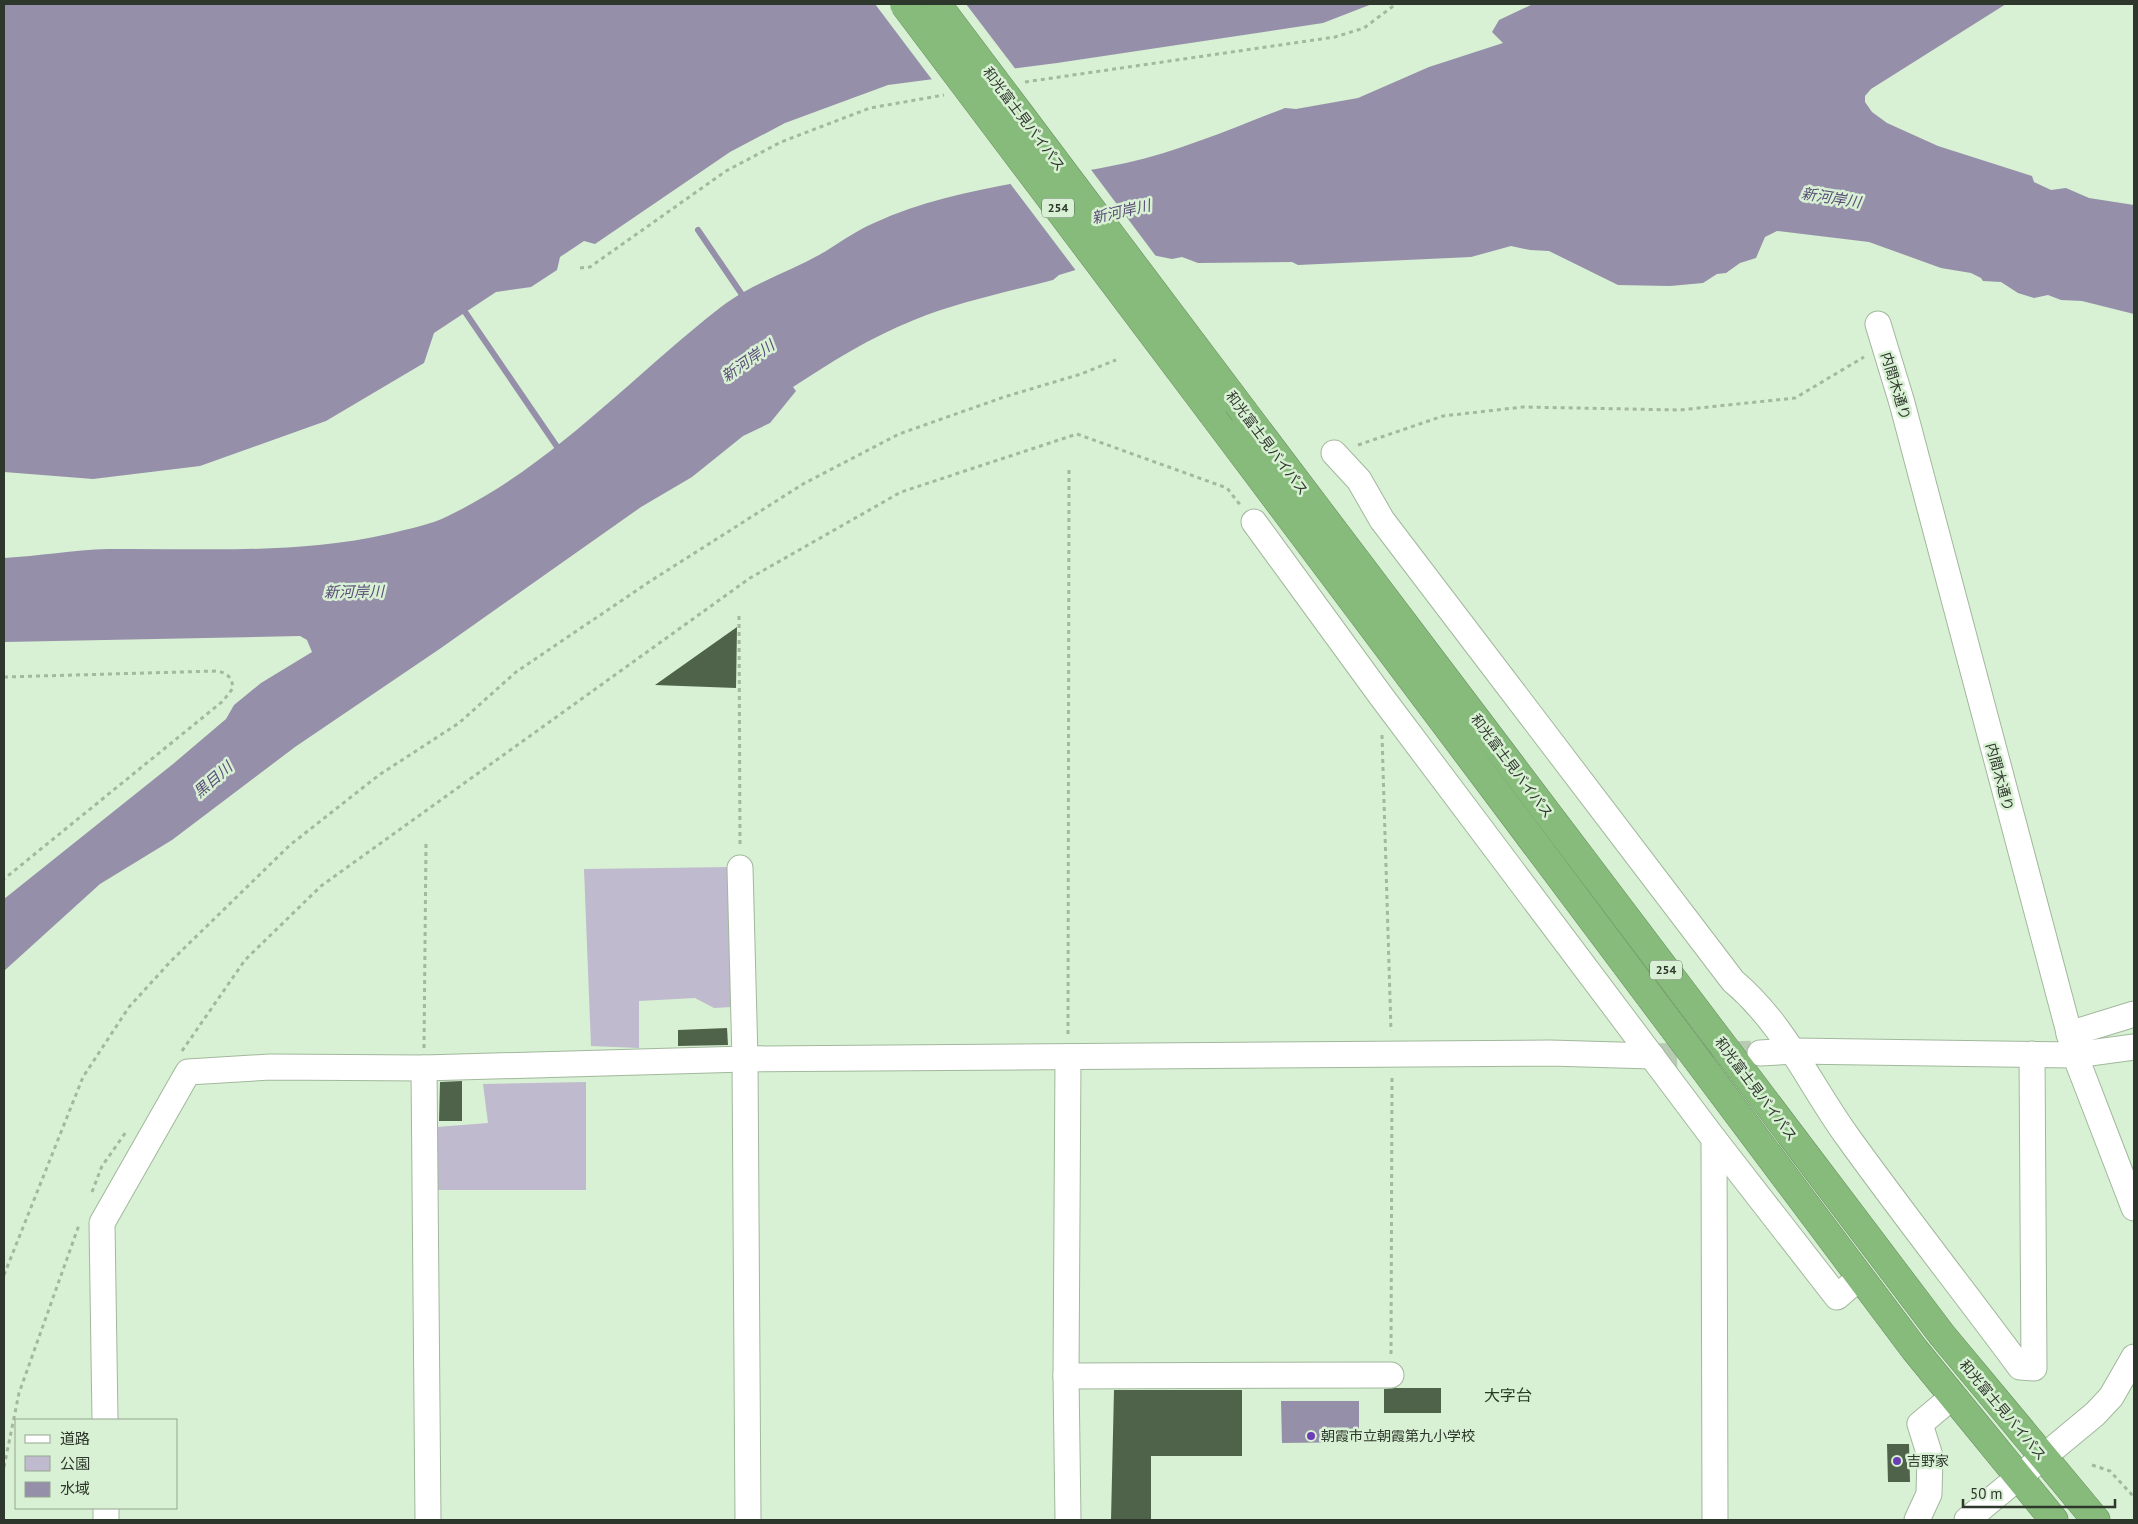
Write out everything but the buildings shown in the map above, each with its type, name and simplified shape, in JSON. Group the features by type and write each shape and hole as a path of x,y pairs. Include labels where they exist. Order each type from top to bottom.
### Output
{"highway":[{"name":"和光富士見バイパス","path":"904,4 1860,1277 1952,1398 2054,1520"},
{"name":"和光富士見バイパス","path":"937,4 1942,1336 2096,1520"}],"street":[{"name":"内間木通り","path":"1880,333 1902,403 2072,1045 2134,1208"},
{"path":"1334,453 1360,480 1382,520 1727,973 1754,999 1795,1051 1814,1088 1847,1136 2020,1367 2034,1368 2032,1054"},
{"path":"1254,522 1381,696 1714,1139 1837,1297 1860,1277"},
{"path":"740,868 745,1059 748,1520"},
{"path":"1760,1053 1795,1051 2032,1054 2072,1045 2134,1014"},
{"path":"2072,1045 2134,1047"},
{"path":"105,1419 102,1223 188,1072 270,1067 424,1068 745,1059 1540,1053 1652,1056"},
{"path":"1068,1057 1066,1376 1068,1520"},
{"path":"424,1068 428,1520"},
{"path":"1714,1139 1715,1520"},
{"path":"1967,1520 2095,1414 2111,1397 2134,1356"},
{"path":"1066,1376 1391,1374"},
{"path":"1916,1520 1929,1494 1930,1456 1920,1424 1952,1398"}],"path":[{"path":"1334,453 1443,416 1524,407 1680,410 1795,398 1865,357 1880,333"},
{"path":"4,1275 83,1077 129,1007 171,961 290,845 379,775 459,723 516,672 803,484 900,434 1004,397 1081,374 1116,360"},
{"path":"179,1055 245,960 321,886 750,578 901,492 1077,434 1227,488 1254,522"},
{"path":"1068,1057 1069,466"},
{"path":"739,616 740,868"},
{"path":"4,676 217,671 231,678 233,688 223,701 4,879"},
{"path":"424,1068 426,844"},
{"path":"88,1201 102,1166 129,1127"},
{"path":"4,1467 19,1393 82,1219"},
{"path":"2092,1465 2110,1472 2134,1497"}],"green space":[{"path":"735,867 735,1003 731,1007 714,1008 695,998 639,1001 639,1048 591,1046 584,869"},
{"path":"586,1082 586,1190 435,1190 437,1127 488,1123 483,1084"}],"water":[{"path":"4,4 1372,4 1323,23 1057,63 888,85 785,123 730,152 595,244 584,241 560,257 557,270 531,287 496,292 434,333 424,363 326,421 200,466 93,479 4,472"},
{"path":"1533,4 2006,4 1871,89 1865,96 1865,102 1872,112 1887,123 1938,146 2032,176 2034,182 2051,190 2066,188 2089,198 2134,205 2134,314 2082,301 2061,300 2048,295 2034,298 2018,293 2001,282 1983,281 1971,273 1941,268 1869,242 1777,231 1765,237 1756,258 1740,263 1726,273 1717,274 1703,283 1670,286 1618,285 1549,251 1511,246 1471,257 1298,265 1292,262 1198,263 1182,257 1172,259 1152,255 1082,268 1059,275 1053,280 948,308 882,334 837,359 793,387 796,391 770,423 743,436 692,477 641,507 441,648 295,747 172,840 100,884 4,971 4,899 173,764 226,719 234,705 261,683 312,652 307,640 300,636 4,642 4,558 108,549 284,548 353,541 434,522 486,496 522,472 590,419 688,334 733,298 813,258 867,226 904,211 966,193 1146,158 1285,108 1296,109 1358,98 1429,67 1503,43 1492,32 1499,20"},
{"path":"1281,1401 1359,1401 1359,1442 1282,1443"}],"pier":[{"path":"875,4 966,4 1017,71 933,81"},
{"path":"1089,167 1158,259 1152,258 1077,272 1009,182"}],"waterway":[{"path":"698,230 745,299"},
{"path":"461,306 560,451"}],"tunnel":[{"path":"1652,1056 1760,1053"}],"place":[{"name":"朝霞市立朝霞第九小学校","path":"1311,1436"},
{"name":"吉野家","path":"1897,1461"}],"district":[{"name":"大字台","path":"1508,1395"}],"water label":[{"name":"新河岸川","path":"1831,198"},
{"name":"新河岸川","path":"1121,212"},
{"name":"新河岸川","path":"748,361"},
{"name":"新河岸川","path":"354,592"},
{"name":"黒目川","path":"213,780"}]}
